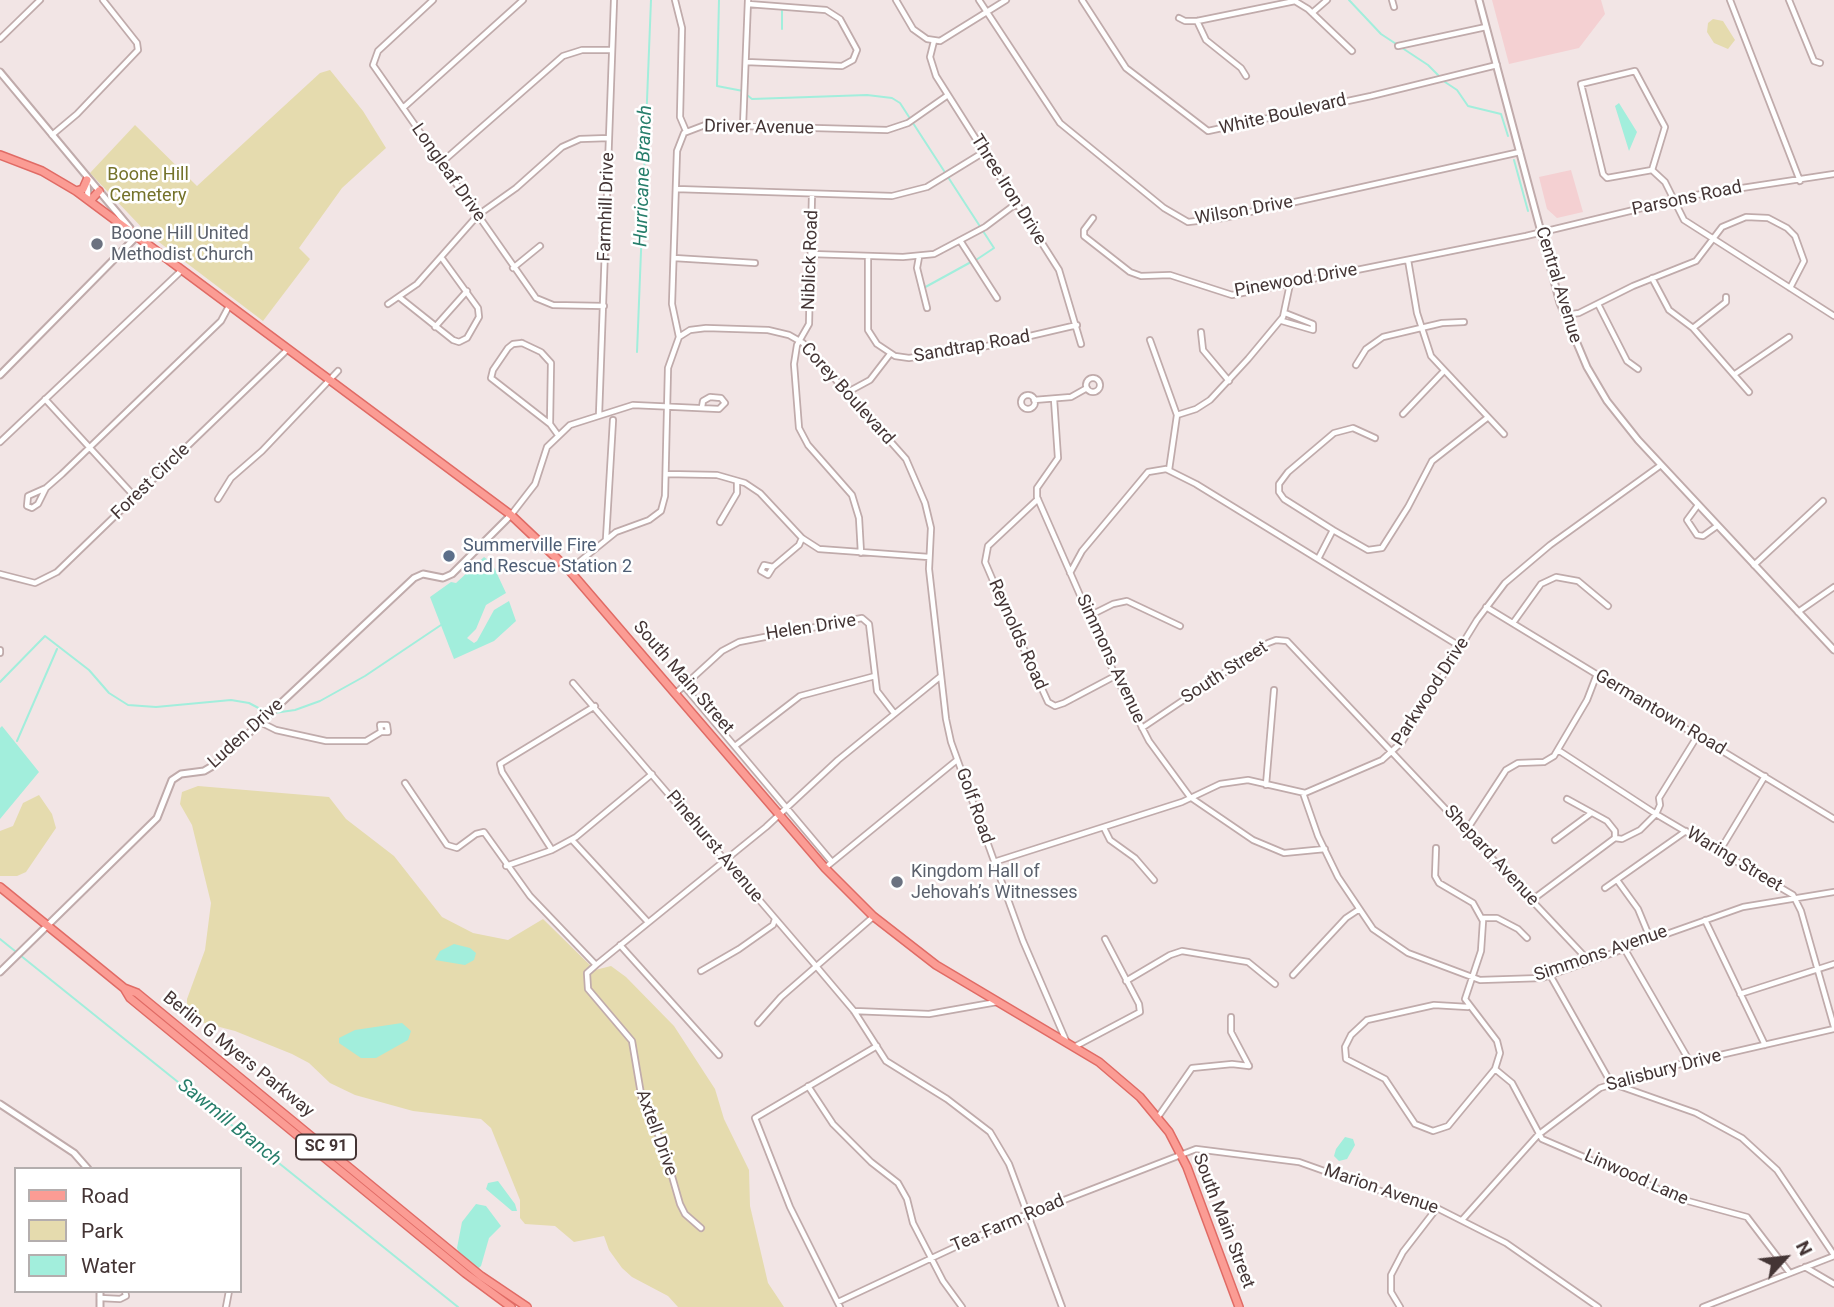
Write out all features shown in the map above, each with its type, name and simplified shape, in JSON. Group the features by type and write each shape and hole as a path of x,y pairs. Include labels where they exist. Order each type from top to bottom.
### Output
{"main road":[{"name":"South Main Street","path":"0,155 43,171 89,200 511,515 569,570 825,868 873,916 917,952 1109,1068 1158,1117 1181,1154 1239,1307"},
{"path":"76,191 83,190 87,180"},
{"path":"89,200 99,191"},
{"name":"Berlin G Myers Parkway","path":"0,887 124,988 137,993 481,1276 527,1307"},
{"name":"Berlin G Myers Parkway","path":"124,988 130,998 405,1224 511,1307"},
{"path":"405,1224 410,1216"}],"street":[{"path":"0,39 40,0"},
{"path":"52,135 77,114 138,50 134,39 103,0"},
{"name":"Longleaf Drive","path":"433,0 374,58 373,65 532,294 544,303 604,306"},
{"path":"403,108 523,0"},
{"name":"Farmhill Drive","path":"598,415 614,0"},
{"path":"675,0 682,28 680,117 686,131"},
{"path":"896,0 913,29 934,41 947,38 1006,0"},
{"name":"Wilson Drive","path":"979,0 1065,128 1164,208 1188,222 1223,218 1520,152"},
{"name":"White Boulevard","path":"1082,0 1130,72 1208,131 1497,65"},
{"path":"1312,13 1327,0"},
{"path":"1392,0 1394,6"},
{"name":"Central Avenue","path":"1479,0 1565,316 1578,349 1607,401 1661,465 1834,650"},
{"path":"1730,0 1800,181"},
{"path":"1789,0 1814,61 1820,63"},
{"path":"1178,18 1197,21 1291,1 1312,13 1352,51"},
{"path":"743,126 748,2 827,10 846,27 857,50 853,60 842,66 746,62"},
{"path":"1197,21 1206,40 1241,68 1246,76"},
{"path":"1398,46 1487,27"},
{"name":"Three Iron Drive","path":"934,41 930,61 948,95 1059,270 1081,344"},
{"path":"441,163 564,56 582,50 612,50"},
{"path":"1634,71 1665,127 1652,170 1611,179 1603,174 1581,84 1634,71"},
{"path":"0,72 136,235 0,375"},
{"name":"Driver Avenue","path":"679,337 672,304 677,145 686,131 705,125 887,130 908,123 948,95"},
{"path":"388,304 417,284 478,215 516,188 567,144 585,138 610,138"},
{"path":"676,188 812,194 904,194 941,180 984,152"},
{"path":"1652,170 1665,182 1680,217 1834,316"},
{"path":"83,171 89,200"},
{"name":"Parsons Road","path":"1542,232 1673,200 1834,174"},
{"name":"Niblick Road","path":"812,194 809,324 799,340 794,364 799,428 808,445 852,495 859,518 861,553"},
{"path":"811,254 919,257 961,242 1017,203"},
{"path":"1565,316 1579,313 1652,278 1696,261 1726,224 1757,216 1778,222 1795,236 1804,256 1803,267 1790,288"},
{"name":"Pinewood Drive","path":"1093,218 1084,230 1084,236 1135,274 1170,275 1232,295 1542,232"},
{"path":"961,242 997,298"},
{"path":"513,268 540,246"},
{"name":"Sandtrap Road","path":"868,256 868,330 877,344 890,354 904,358 920,357 1016,341 1077,325"},
{"path":"400,297 456,341 467,338 480,314 467,291 441,257"},
{"path":"919,257 917,268 927,307"},
{"path":"674,258 755,263"},
{"path":"1408,260 1427,348 1443,372 1504,434"},
{"path":"0,442 183,270"},
{"path":"1652,278 1665,306 1693,328 1749,392"},
{"path":"1177,415 1200,407 1228,381 1281,321 1290,284"},
{"path":"435,327 467,291"},
{"path":"1693,328 1726,302 1726,297"},
{"path":"1598,304 1626,361 1638,369"},
{"path":"46,488 38,505 32,508 27,506 28,496 46,488 221,321 230,305"},
{"path":"1281,321 1313,330 1313,324 1285,313"},
{"path":"1356,365 1361,355 1379,339 1421,328 1464,323"},
{"name":"Corey Boulevard","path":"679,337 695,329 717,328 768,330 799,340 906,459 929,515 929,557"},
{"path":"1202,332 1203,350 1228,381"},
{"path":"569,570 625,526 658,515 665,501 670,357 679,337"},
{"path":"1735,374 1788,337"},
{"path":"1150,340 1177,415 1169,470 1461,647"},
{"path":"550,424 550,360 533,348 513,344 493,370 491,378 550,424 558,435"},
{"name":"Forest Circle","path":"0,574 28,583 46,579 289,349"},
{"path":"846,393 870,380 890,354"},
{"path":"218,499 231,478 332,381 338,372"},
{"path":"1403,414 1443,372"},
{"path":"1034,400 1071,397 1087,388"},
{"path":"511,515 535,484 547,447 570,425 632,405 719,409 725,403 721,398 710,397 703,401 702,407"},
{"path":"45,399 135,497"},
{"name":"Simmons Avenue","path":"1054,399 1058,458 1036,492 1115,675 1142,728 1191,797 1252,840 1273,850 1290,853 1325,849 1358,910 1373,929 1393,944 1473,979 1497,982 1550,975 1705,920 1794,897 1834,892"},
{"path":"1375,438 1353,428 1334,433 1288,472 1279,484 1279,492 1284,499 1368,550 1381,548 1408,507 1432,461 1487,418"},
{"path":"606,540 613,420"},
{"name":"Parkwood Drive","path":"1303,793 1393,752 1486,607 1526,563 1661,465"},
{"name":"Simmons Avenue","path":"1070,572 1082,551 1148,472 1157,468 1169,470"},
{"path":"666,474 717,475 737,481 760,493 802,538 824,550 929,557"},
{"path":"720,522 737,492 737,481"},
{"name":"Reynolds Road","path":"1038,499 990,542 985,562 1048,702 1055,706 1064,703 1115,675"},
{"path":"1754,565 1823,501"},
{"path":"1698,505 1687,520 1697,535 1703,536 1717,526"},
{"name":"Luden Drive","path":"0,972 49,928 157,818 172,780 181,774 211,768 414,578 423,574 443,578 452,574 511,515"},
{"path":"1318,559 1333,530"},
{"path":"773,567 799,545 802,538"},
{"name":"Golf Road","path":"929,557 946,719 957,760 994,862 1070,1045"},
{"path":"1513,623 1535,590 1545,581 1556,577 1578,581 1608,606"},
{"path":"1798,612 1834,587"},
{"path":"1089,616 1113,604 1127,601 1180,626"},
{"name":"Germantown Road","path":"1486,607 1834,819"},
{"name":"Helen Drive","path":"676,693 727,647 739,642 862,618 869,624 880,699 894,713"},
{"name":"South Street","path":"1142,728 1276,640 1291,644 1393,752"},
{"path":"1466,831 1506,770 1518,763 1549,760 1558,750 1587,700 1597,674"},
{"path":"735,746 797,698 875,676"},
{"path":"405,783 447,845 457,848 476,834 484,832 506,866 596,965 941,676"},
{"name":"Pinehurst Avenue","path":"573,683 817,966 895,1069 947,1099 990,1132 1009,1164 1062,1307"},
{"path":"684,686 832,862"},
{"path":"1266,785 1274,690"},
{"path":"552,850 502,772 500,764 595,706"},
{"path":"267,716 276,730"},
{"path":"260,722 276,730 314,739 366,741 381,732"},
{"path":"1532,900 1615,838 1631,836 1656,814 1660,805 1659,798 1698,735"},
{"name":"Waring Street","path":"1558,750 1656,814 1794,897 1834,1028"},
{"name":"Shepard Avenue","path":"1393,752 1588,961"},
{"path":"825,868 957,760"},
{"path":"506,866 572,840 652,774"},
{"path":"1719,852 1765,776"},
{"path":"994,862 1104,828 1234,780 1248,780 1303,793 1325,849"},
{"path":"1567,799 1607,821 1615,831 1615,838"},
{"path":"1555,839 1588,812"},
{"path":"1104,828 1111,841 1135,858 1154,880"},
{"path":"1605,888 1686,831"},
{"path":"572,840 647,921"},
{"path":"1436,848 1435,876 1439,883 1473,902 1482,918 1484,936 1473,979 1465,997 1468,1007 1497,1041 1500,1053 1495,1069 1448,1126 1433,1131 1415,1124 1385,1079 1346,1059 1345,1047 1351,1035 1367,1020 1434,1005 1468,1007"},
{"path":"1618,880 1638,909 1650,938"},
{"path":"1293,975 1351,913 1358,910"},
{"path":"758,1023 873,916"},
{"path":"1482,918 1497,918 1518,929 1527,938"},
{"path":"701,971 739,950 772,925 775,919"},
{"path":"1705,920 1765,1046"},
{"path":"1070,1045 1139,1013 1139,1004 1105,939"},
{"path":"620,945 719,1055"},
{"path":"1624,948 1690,1062"},
{"path":"1126,981 1170,955 1191,952 1222,960 1248,962 1275,984"},
{"path":"1740,994 1834,964"},
{"name":"Axtell Drive","path":"596,965 589,971 587,986 632,1041 642,1100 663,1145 680,1204 685,1214 701,1228"},
{"path":"1550,975 1611,1083 1696,1113 1748,1142 1777,1170 1834,1255 1703,1307"},
{"path":"853,1012 929,1014 997,1002"},
{"path":"1158,1117 1192,1068 1232,1064 1249,1066 1231,1032 1231,1017"},
{"name":"Salisbury Drive","path":"1462,1220 1538,1135 1600,1088 1690,1062 1834,1028"},
{"path":"839,1305 790,1207 755,1118 877,1046"},
{"path":"1495,1069 1512,1083 1534,1120 1538,1135"},
{"path":"808,1086 833,1124 871,1162 898,1183 907,1199 913,1223 943,1281 962,1307"},
{"path":"0,1104 74,1153 86,1167"},
{"name":"Linwood Lane","path":"1538,1135 1684,1200 1747,1217 1789,1272"},
{"name":"Marion Avenue","path":"1181,1154 1196,1149 1299,1162 1437,1208 1506,1243 1598,1307"},
{"name":"Tea Farm Road","path":"839,1305 932,1258 1027,1215 1181,1154"},
{"path":"1399,1307 1391,1292 1391,1275 1403,1252 1437,1208"},
{"path":"1804,1267 1834,1284"},
{"path":"100,1307 100,1295 120,1299 126,1296 125,1293"}],"shaded area":[{"path":"1492,0 1601,0 1605,14 1579,48 1509,64"},
{"path":"1571,170 1583,212 1557,218 1547,209 1539,177"}],"green space":[{"path":"1713,19 1723,21 1735,40 1728,49 1714,43 1707,32 1708,23"},
{"name":"Boone Hill Cemetery","path":"330,70 363,111 386,148 342,188 299,248 310,259 263,321 147,233 90,173 135,125 197,186 320,73"},
{"path":"198,786 329,797 346,819 394,856 442,917 473,933 508,940 543,919 595,970 611,966 626,977 674,1026 715,1089 724,1119 749,1170 750,1206 768,1283 784,1307 678,1307 668,1296 632,1277 622,1268 609,1250 604,1236 574,1242 555,1226 525,1224 520,1218 520,1200 491,1128 481,1119 413,1111 355,1095 330,1083 309,1063 292,1054 235,1031 193,1020 187,1012 187,999 205,950 211,903 192,825 180,804 182,792"},
{"path":"39,795 52,814 56,828 26,872 17,876 0,876 0,831 13,826 23,803"}],"water":[{"path":"1619,103 1637,132 1629,151 1615,106"},
{"path":"484,557 492,563 506,593 486,605 476,629 467,638 474,643 477,641 494,610 509,601 516,621 494,641 454,659 430,597 451,582 456,583"},
{"path":"2,726 39,772 0,819 0,728"},
{"path":"454,944 470,948 476,953 474,960 465,965 435,960 440,951"},
{"path":"402,1023 411,1031 408,1040 376,1058 361,1058 339,1043 339,1038 355,1030"},
{"path":"1345,1137 1353,1139 1355,1145 1347,1159 1339,1161 1334,1156"},
{"path":"498,1181 517,1211 512,1211 486,1189 488,1183"},
{"path":"476,1204 486,1206 501,1226 489,1238 481,1266 473,1273 465,1268 457,1248 462,1222"}],"waterway":[{"name":"Hurricane Branch","path":"637,352 651,0"},
{"path":"719,0 717,86 743,91"},
{"path":"1349,0 1381,34 1428,65 1439,76"},
{"path":"782,9 782,29"},
{"path":"1445,82 1457,90 1468,106 1501,114 1508,136"},
{"path":"747,95 752,99 867,95 892,98 900,103 994,248 976,260"},
{"path":"1514,160 1528,211"},
{"path":"920,290 971,262"},
{"path":"274,713 295,710 320,701 365,676 441,625"},
{"path":"0,682 45,636 89,670 109,693 128,705 156,707 231,700 249,703 266,712"},
{"path":"17,741 57,649"},
{"name":"Sawmill Branch","path":"0,939 458,1307"}],"place":[{"name":"Boone Hill United Methodist Church","path":"97,244"},
{"name":"Summerville Fire and Rescue Station 2","path":"449,556"},
{"name":"Kingdom Hall of Jehovah’s Witnesses","path":"897,882"}]}
